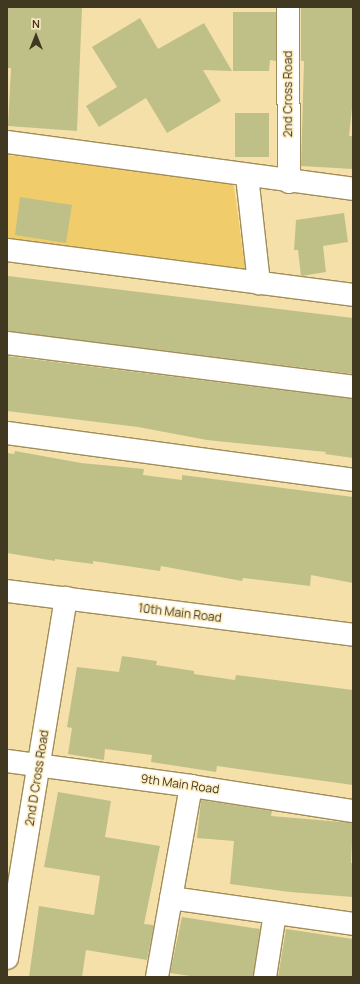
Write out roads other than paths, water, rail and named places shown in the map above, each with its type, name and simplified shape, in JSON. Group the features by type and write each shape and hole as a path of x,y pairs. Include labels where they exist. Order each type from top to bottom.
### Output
{"street":[{"name":"2nd Cross Road","path":"288,7 289,182"},
{"path":"7,142 289,182 353,188"},
{"path":"247,176 259,283"},
{"path":"7,250 353,295"},
{"path":"7,343 353,387"},
{"path":"7,433 353,480"},
{"name":"10th Main Road","path":"7,591 353,635"},
{"name":"2nd D Cross Road","path":"7,958 40,765 66,598"},
{"name":"9th Main Road","path":"7,761 191,786 353,811"},
{"path":"157,977 191,786"},
{"path":"171,898 353,924"},
{"path":"265,977 275,912"}]}
